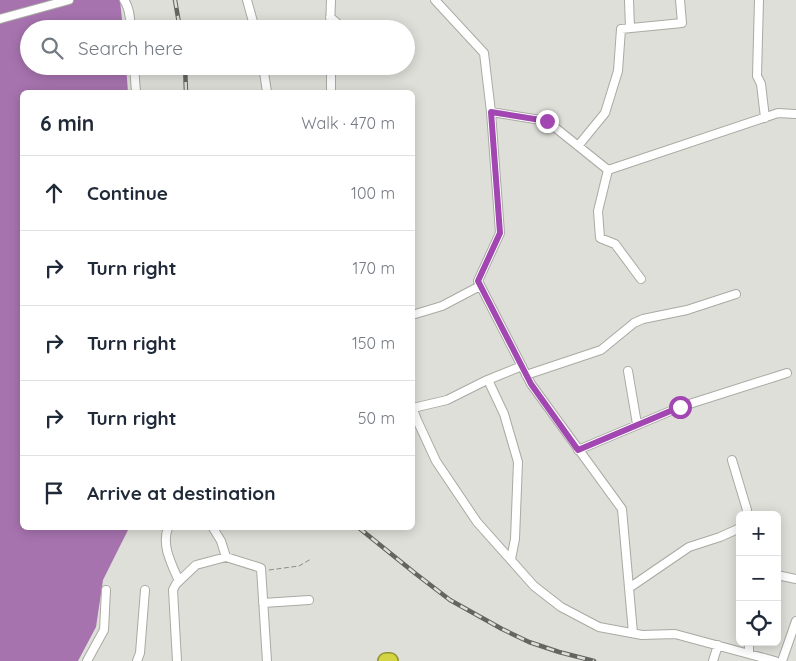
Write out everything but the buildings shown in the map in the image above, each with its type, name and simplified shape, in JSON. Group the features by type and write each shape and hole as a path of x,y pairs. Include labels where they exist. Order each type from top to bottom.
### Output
{"street":[{"path":"0,19 69,0"},
{"path":"124,0 129,10 130,20"},
{"path":"247,0 253,20"},
{"path":"331,0 330,17 334,20"},
{"path":"435,0 484,53 491,112 500,233 478,281 531,384 622,509 633,633"},
{"path":"629,0 630,28"},
{"path":"578,146 605,113 618,70 621,29 682,23 680,0"},
{"path":"760,0 757,76 761,84 765,118"},
{"path":"135,75 136,90"},
{"path":"264,75 267,90"},
{"path":"331,75 331,90"},
{"path":"491,112 547,121 608,170"},
{"path":"608,170 778,113 796,114"},
{"path":"608,170 598,211 600,238 614,244 641,279"},
{"path":"415,314 442,306 480,286"},
{"path":"526,375 601,350 634,323 643,319 687,310 736,294"},
{"path":"415,408 447,400 522,366"},
{"path":"628,370 637,424"},
{"path":"578,450 680,407 787,373"},
{"path":"488,380 504,414 518,462 515,539 511,560"},
{"path":"415,414 436,461 477,522 534,586 561,608 599,627 642,635 675,634 775,661"},
{"path":"732,460 747,511"},
{"path":"167,530 166,547 179,581"},
{"path":"214,530 226,557"},
{"path":"629,588 689,547 736,530"},
{"path":"176,661 173,590 176,584 196,565 226,557 261,568 267,661"},
{"path":"781,576 796,579"},
{"path":"87,661 104,630 106,590"},
{"path":"137,661 140,653 145,590"},
{"path":"263,603 309,600"},
{"path":"782,661 796,622"},
{"path":"713,661 718,645"},
{"path":"749,646 749,654"}],"path":[{"path":"261,568 266,571 299,566 311,559"}],"shaded area":[{"path":"0,0 120,0 122,20 20,20 20,75 127,75 128,90 20,90 20,530 128,530 103,580 96,627 78,661 0,661"}],"railway":[{"path":"175,0 178,20"},
{"path":"185,75 186,90"},
{"path":"361,530 450,600 529,642 594,661"}],"route":[{"path":"547,121 491,112 500,233 478,281 531,384 578,450 680,407"}]}
